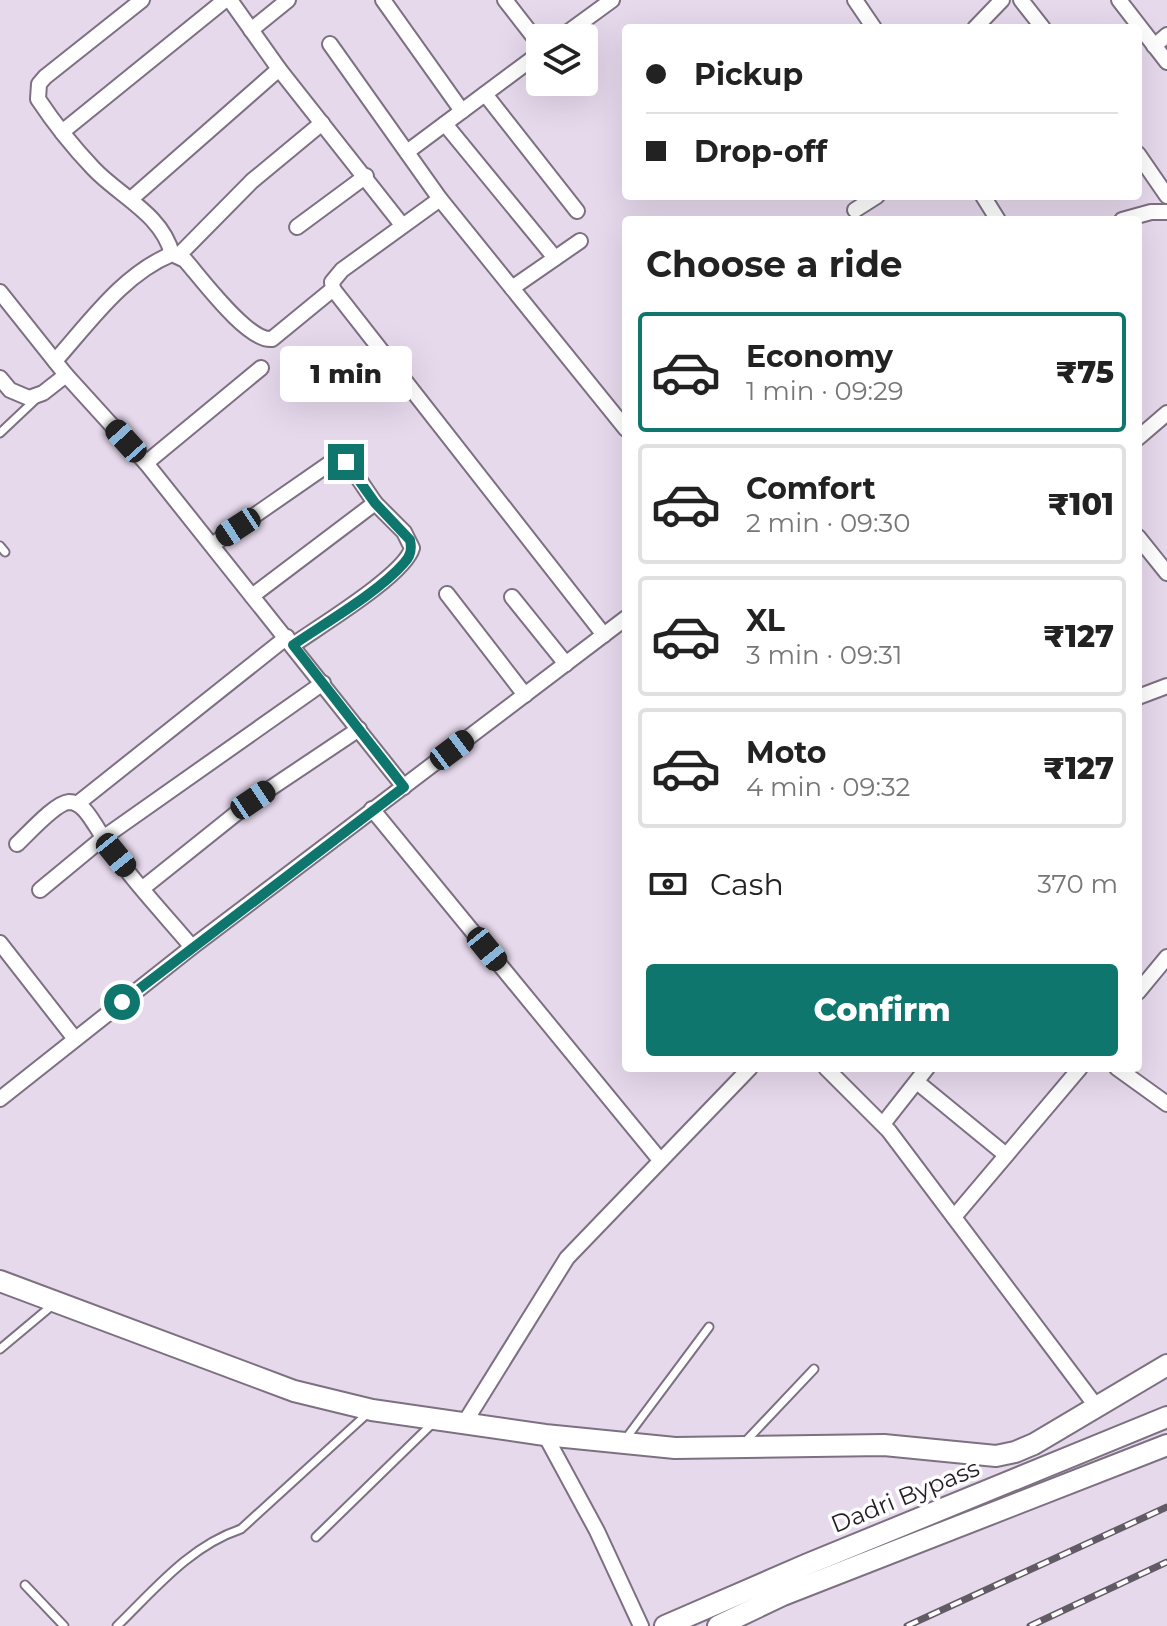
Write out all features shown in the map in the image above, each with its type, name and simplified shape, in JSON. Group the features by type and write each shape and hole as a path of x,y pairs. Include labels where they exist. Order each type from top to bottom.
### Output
{"street":[{"path":"142,0 39,84 38,99 94,170 131,199 166,237 176,255 254,334 266,340 282,332 333,289 335,276 440,199"},
{"path":"62,132 227,0 402,225"},
{"path":"251,30 288,0"},
{"path":"383,0 462,111"},
{"path":"505,0 526,27"},
{"path":"579,24 612,0"},
{"path":"855,0 871,24"},
{"path":"979,24 1002,0"},
{"path":"1021,0 1040,24"},
{"path":"1119,0 1137,24"},
{"path":"1142,30 1167,62"},
{"path":"1154,46 1167,35"},
{"path":"330,44 440,199 622,424"},
{"path":"407,152 526,63"},
{"path":"131,199 279,69"},
{"path":"485,94 577,211"},
{"path":"55,361 147,265 176,255 252,181 322,123"},
{"path":"445,124 555,258"},
{"path":"1142,160 1167,196"},
{"path":"297,227 366,176"},
{"path":"855,210 871,200"},
{"path":"1136,216 1167,212"},
{"path":"512,288 580,241"},
{"path":"333,289 604,635"},
{"path":"0,292 66,375 146,463 404,787"},
{"path":"146,463 261,368"},
{"path":"0,378 19,396 29,398 43,393 66,375"},
{"path":"1142,435 1167,413"},
{"path":"77,804 186,715 290,641 365,595 404,563 410,554 410,540 375,503 350,466 336,459 212,545"},
{"path":"252,596 375,503"},
{"path":"1142,542 1167,573"},
{"path":"447,594 525,695"},
{"path":"512,597 566,664"},
{"path":"0,1099 192,947 622,621"},
{"path":"40,890 103,838 323,683"},
{"path":"1142,695 1167,686"},
{"path":"143,888 253,800 359,729"},
{"path":"17,844 59,806 70,802 77,804 192,947"},
{"path":"372,809 660,1160"},
{"path":"0,943 75,1039"},
{"path":"1142,987 1167,957"},
{"path":"465,1422 561,1265 746,1072"},
{"path":"830,1072 883,1124 1096,1406"},
{"path":"883,1124 924,1072"},
{"path":"954,1217 1077,1072"},
{"path":"1123,1072 1167,1104"},
{"path":"917,1082 1006,1155"},
{"path":"0,1281 294,1391 372,1410 545,1435 675,1448 884,1445 996,1456 1034,1444 1167,1365"},
{"name":"Dadri Bypass","path":"665,1626 1167,1417"},
{"path":"545,1435 597,1531 641,1626"},
{"name":"Dadri Bypass","path":"718,1626 783,1595 1167,1445"}],"lane":[{"path":"0,433 43,393"},
{"path":"0,1349 57,1302"},
{"path":"622,1443 709,1327"},
{"path":"739,1448 814,1369"},
{"path":"117,1626 193,1554 216,1539 241,1529 372,1410"},
{"path":"316,1537 437,1419"},
{"path":"25,1585 64,1626"}],"railway":[{"path":"907,1626 1167,1507"},
{"path":"1030,1626 1167,1562"}],"route":[{"path":"122,1002 404,787 293,645 365,595 404,563 412,548 404,532 375,503 346,462"}]}
